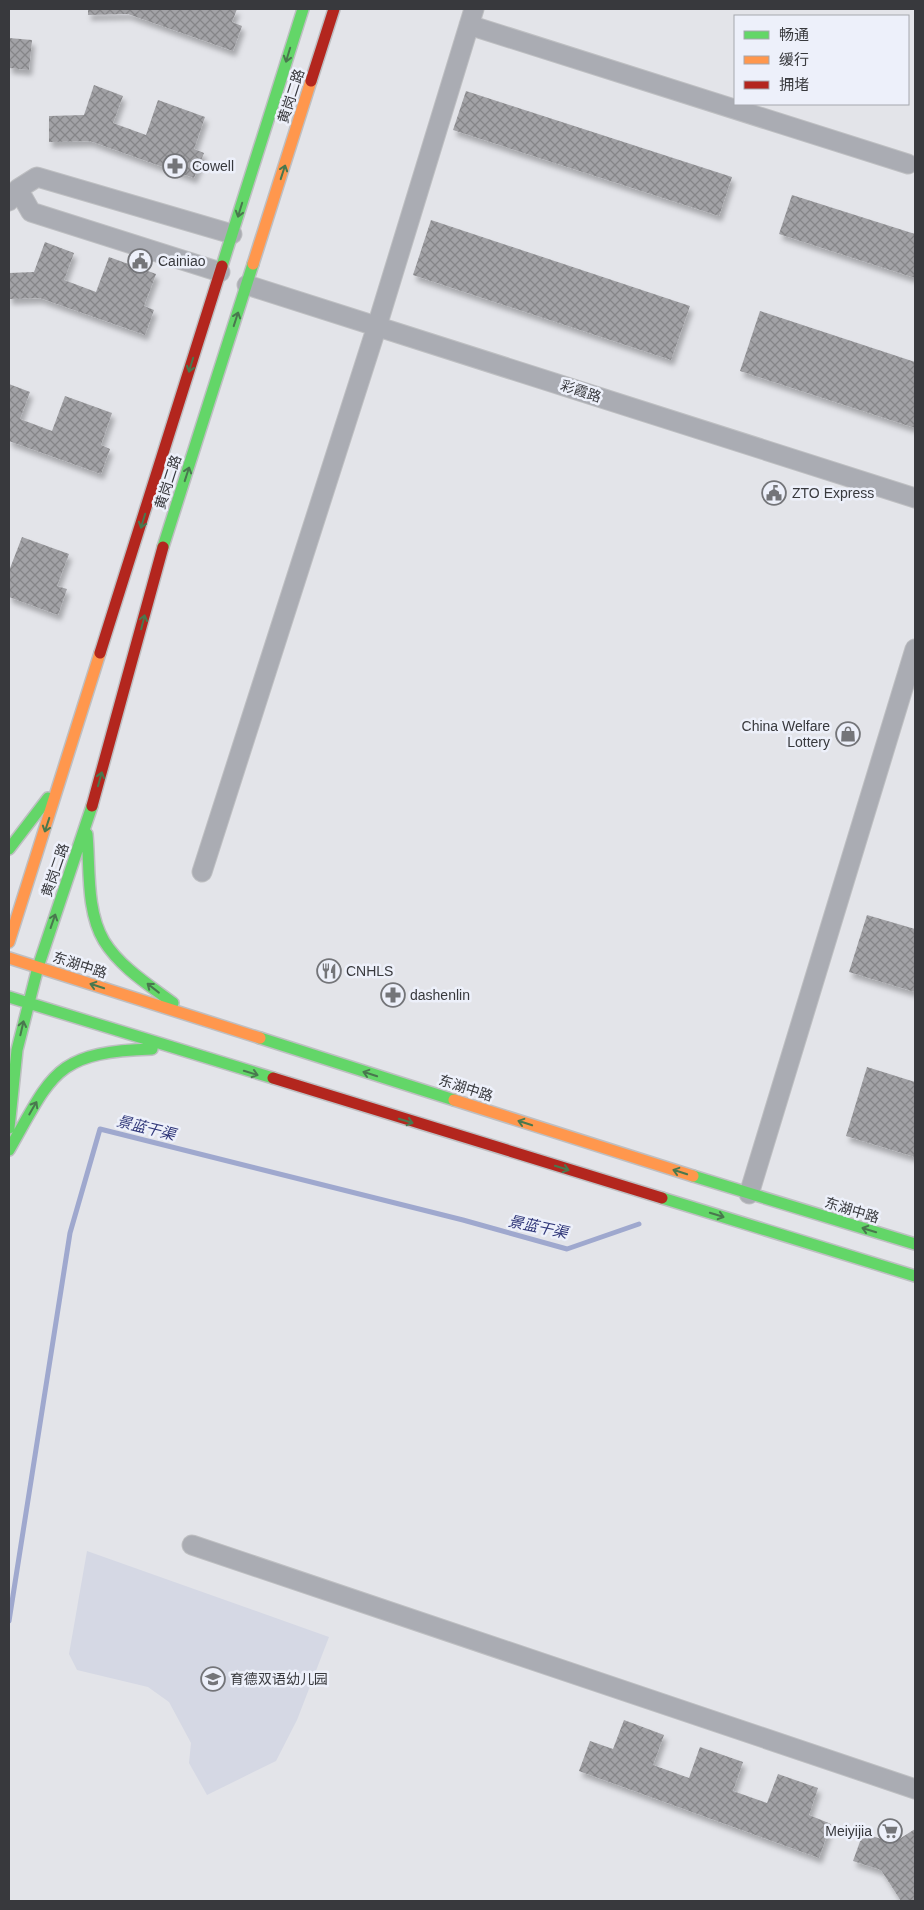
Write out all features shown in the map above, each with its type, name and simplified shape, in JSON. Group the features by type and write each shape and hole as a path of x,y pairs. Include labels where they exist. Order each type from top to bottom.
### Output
{"main road":[{"name":"黄岗二路","path":"9,942 303,9"},
{"name":"黄岗二路","path":"9,1128 17,1050 27,1004 86,826 156,570 334,9"},
{"path":"9,849 62,778"},
{"path":"86,826 94,906 100,932 129,969 193,1017"},
{"name":"东湖中路","path":"9,958 193,1017 226,1037 915,1244"},
{"path":"9,997 218,1063 915,1276"},
{"path":"218,1063 226,1037"},
{"path":"9,1150 52,1077 70,1064 95,1054 121,1050 171,1048"}],"street":[{"path":"202,872 377,326 472,17 908,164"},
{"path":"220,272 31,212 13,195 37,178 232,234"},
{"name":"彩霞路","path":"246,285 915,498"},
{"path":"749,1194 915,649"},
{"path":"192,1545 915,1789"}],"shaded area":[{"name":"育德双语幼儿园","path":"87,1551 329,1637 297,1720 276,1761 207,1795 189,1763 191,1743 169,1702 148,1687 77,1670 69,1654"}],"building":[{"path":"88,9 237,9 232,22 242,26 233,51 128,14 88,15"},
{"path":"9,38 32,40 29,70 9,68"},
{"path":"94,85 123,96 113,123 146,135 158,100 205,117 194,149 204,153 194,178 90,141 49,142 49,116 84,115"},
{"path":"466,91 732,177 719,216 453,130"},
{"path":"792,195 915,234 915,278 779,234"},
{"path":"431,220 690,306 671,360 413,275"},
{"path":"45,242 74,253 64,280 96,292 109,257 156,274 144,306 154,310 145,335 40,298 9,299 9,273 34,272"},
{"path":"760,311 915,362 915,428 740,371"},
{"path":"9,384 30,392 20,419 52,431 65,396 112,413 101,445 110,449 101,474 9,441"},
{"path":"22,537 69,554 57,586 67,589 58,615 9,597 9,571"},
{"path":"867,915 915,929 915,992 849,972"},
{"path":"867,1067 915,1082 915,1157 846,1136"},
{"path":"624,1720 664,1735 653,1765 689,1778 700,1747 743,1762 733,1791 767,1803 778,1774 818,1788 809,1815 831,1824 819,1858 579,1771 590,1741 613,1749"},
{"path":"915,1829 915,1901 901,1901 881,1870 853,1861 863,1833 893,1843"}],"waterway":[{"name":"景蓝干渠","path":"9,1621 70,1233 100,1129 463,1220 567,1249 639,1224"}],"traffic: fast":[{"path":"222,266 303,9"},
{"path":"163,547 253,264"},
{"path":"9,849 48,798"},
{"path":"9,1128 17,1050 38,967 92,806"},
{"path":"87,834 94,916 104,941 118,959 173,1003"},
{"path":"9,997 273,1078"},
{"path":"260,1038 454,1100"},
{"path":"9,1150 36,1102 48,1085 61,1072 76,1062 95,1055 152,1049"},
{"path":"693,1176 915,1244"},
{"path":"662,1198 915,1276"}],"traffic: slow":[{"path":"253,264 311,81"},
{"path":"9,942 100,653"},
{"path":"9,958 260,1038"},
{"path":"454,1100 693,1176"}],"traffic: jam":[{"path":"311,81 334,9"},
{"path":"100,653 222,266"},
{"path":"92,806 163,547"},
{"path":"273,1078 662,1198"}],"place":[{"name":"Cowell","path":"175,166"},
{"name":"Cainiao","path":"140,261"},
{"name":"ZTO Express","path":"774,493"},
{"name":"China Welfare Lottery","path":"848,734"},
{"name":"CNHLS","path":"329,971"},
{"name":"dashenlin","path":"393,995"},
{"name":"育德双语幼儿园","path":"213,1679"},
{"name":"Meiyijia","path":"890,1831"}]}
